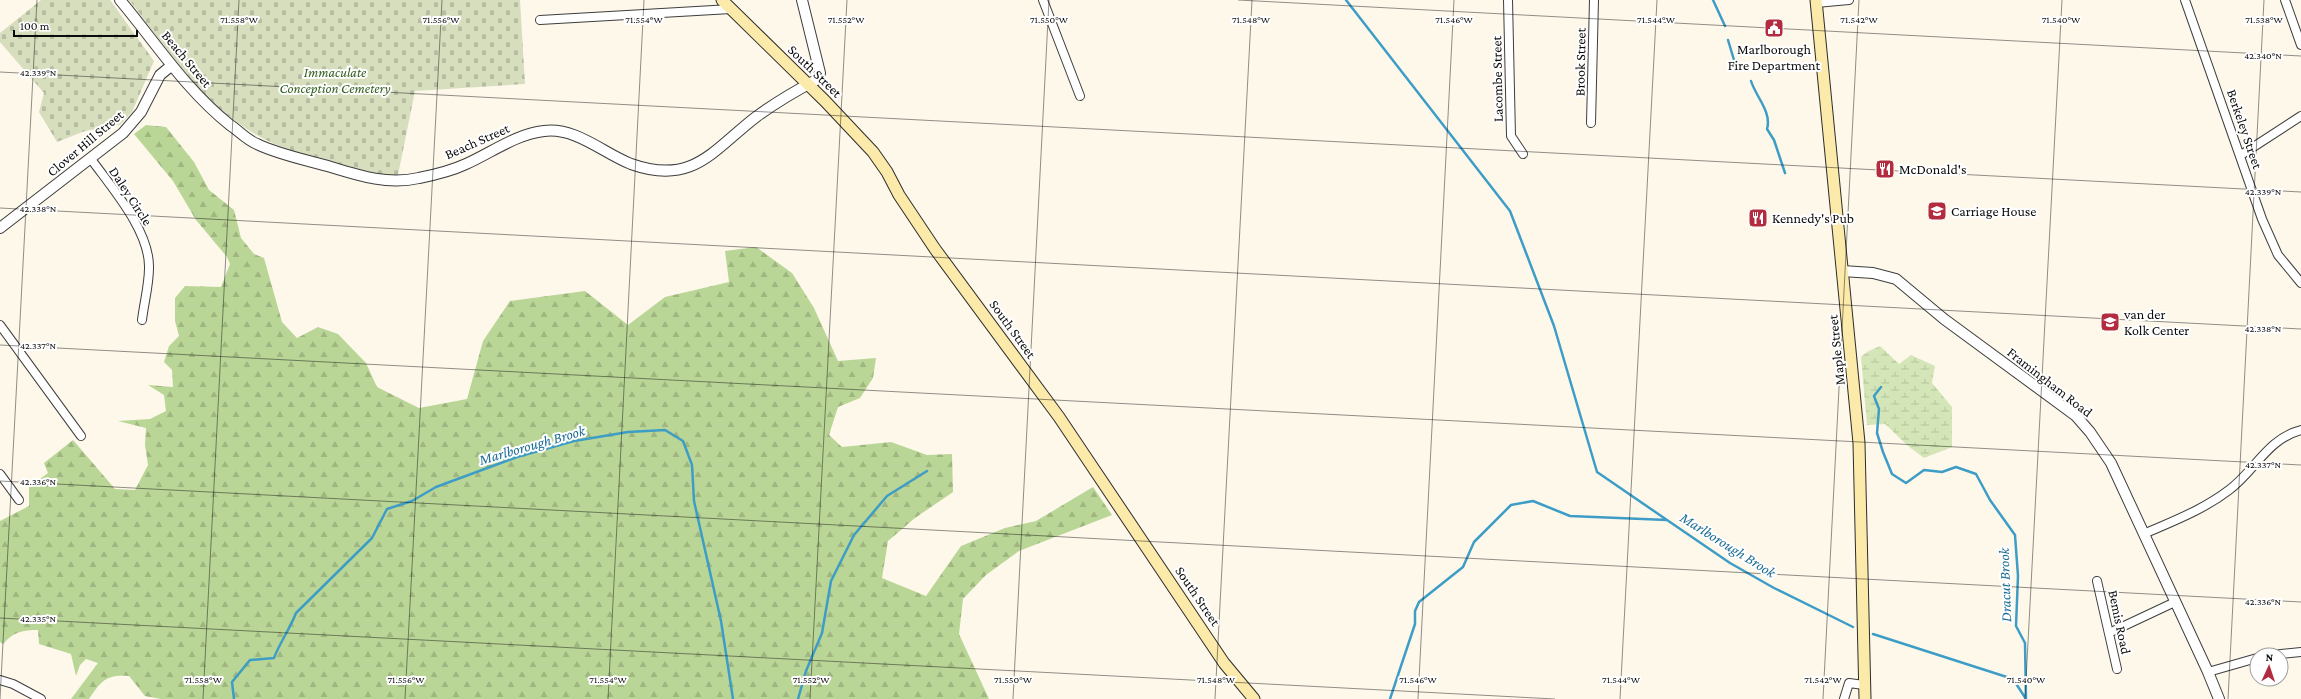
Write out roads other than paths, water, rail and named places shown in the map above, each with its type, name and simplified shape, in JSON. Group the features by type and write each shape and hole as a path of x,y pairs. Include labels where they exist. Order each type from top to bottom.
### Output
{"main road":[{"name":"South Street","path":"722,0 857,135 887,172 899,195 935,250 1059,417 1224,663 1254,699"},
{"name":"Maple Street","path":"1816,2 1859,442 1865,699"}],"street":[{"name":"Beach Street","path":"120,0 145,30 171,66 207,105 255,143 365,177 387,181 419,178 457,168 513,140 547,131 572,135 639,166 662,170 690,167 708,158 757,116 818,79 820,73 802,0"},
{"path":"1043,0 1080,96"},
{"name":"Lacombe Street","path":"1508,0 1511,136 1523,154"},
{"name":"Brook Street","path":"1591,124 1594,0"},
{"path":"1816,2 1849,0"},
{"name":"Berkeley Street","path":"2185,0 2271,240 2278,255 2301,282"},
{"path":"2286,0 2301,45"},
{"path":"540,20 730,8"},
{"name":"Clover Hill Street","path":"0,228 91,159 132,124 145,106 160,75 171,66"},
{"path":"2241,155 2301,116"},
{"name":"Daley Circle","path":"91,159 126,207 146,247 149,268 142,320"},
{"name":"Framingham Road","path":"1842,271 1873,273 1896,279 1944,319 2076,416 2090,432 2111,463 2208,672 2219,699"},
{"path":"0,325 81,436"},
{"path":"2144,534 2212,502 2231,489 2279,439 2301,430"},
{"path":"0,474 19,500"},
{"name":"Bemis Road","path":"2097,581 2116,669"},
{"path":"2109,633 2175,602"},
{"path":"2289,653 2301,652"},
{"path":"2208,672 2249,660"},
{"path":"0,680 13,684 41,699"},
{"path":"1844,699 1849,684 1864,686"}],"waterway":[{"path":"1346,0 1510,211 1554,326 1597,472 1667,520"},
{"path":"1713,0 1725,26"},
{"path":"1728,40 1734,60 1746,69"},
{"path":"1751,81 1763,105 1767,117 1767,129 1774,140 1785,173"},
{"name":"Dracut Brook","path":"1881,387 1874,396 1879,409 1877,433 1892,474 1906,483 1924,470 1942,472 1956,467 1976,474 1990,500 2015,535 2018,576 2016,626 2025,643 2026,699"},
{"name":"Marlborough Brook","path":"234,699 232,682 250,660 274,658 296,613 372,538 387,509 412,501 436,487 517,457 574,441 628,432 665,430 683,441 692,465 694,501 721,621 733,699"},
{"path":"798,699 806,671 822,633 831,581 854,535 887,496 927,471"},
{"name":"Marlborough Brook","path":"1390,699 1415,624 1415,611 1419,602 1463,567 1474,542 1511,505 1533,501 1570,516 1667,520 1730,563 1774,588 1853,627"},
{"name":"Marlborough Brook","path":"1873,634 2013,679 2026,699"}],"place":[{"name":"Marlborough Fire Department","path":"1774,28"},
{"name":"McDonald's","path":"1885,169"},
{"name":"Carriage House","path":"1937,211"},
{"name":"Kennedy's Pub","path":"1758,218"},
{"name":"van der Kolk Center","path":"2110,322"}],"park label":[{"name":"Immaculate Conception Cemetery","path":"335,80"}]}
